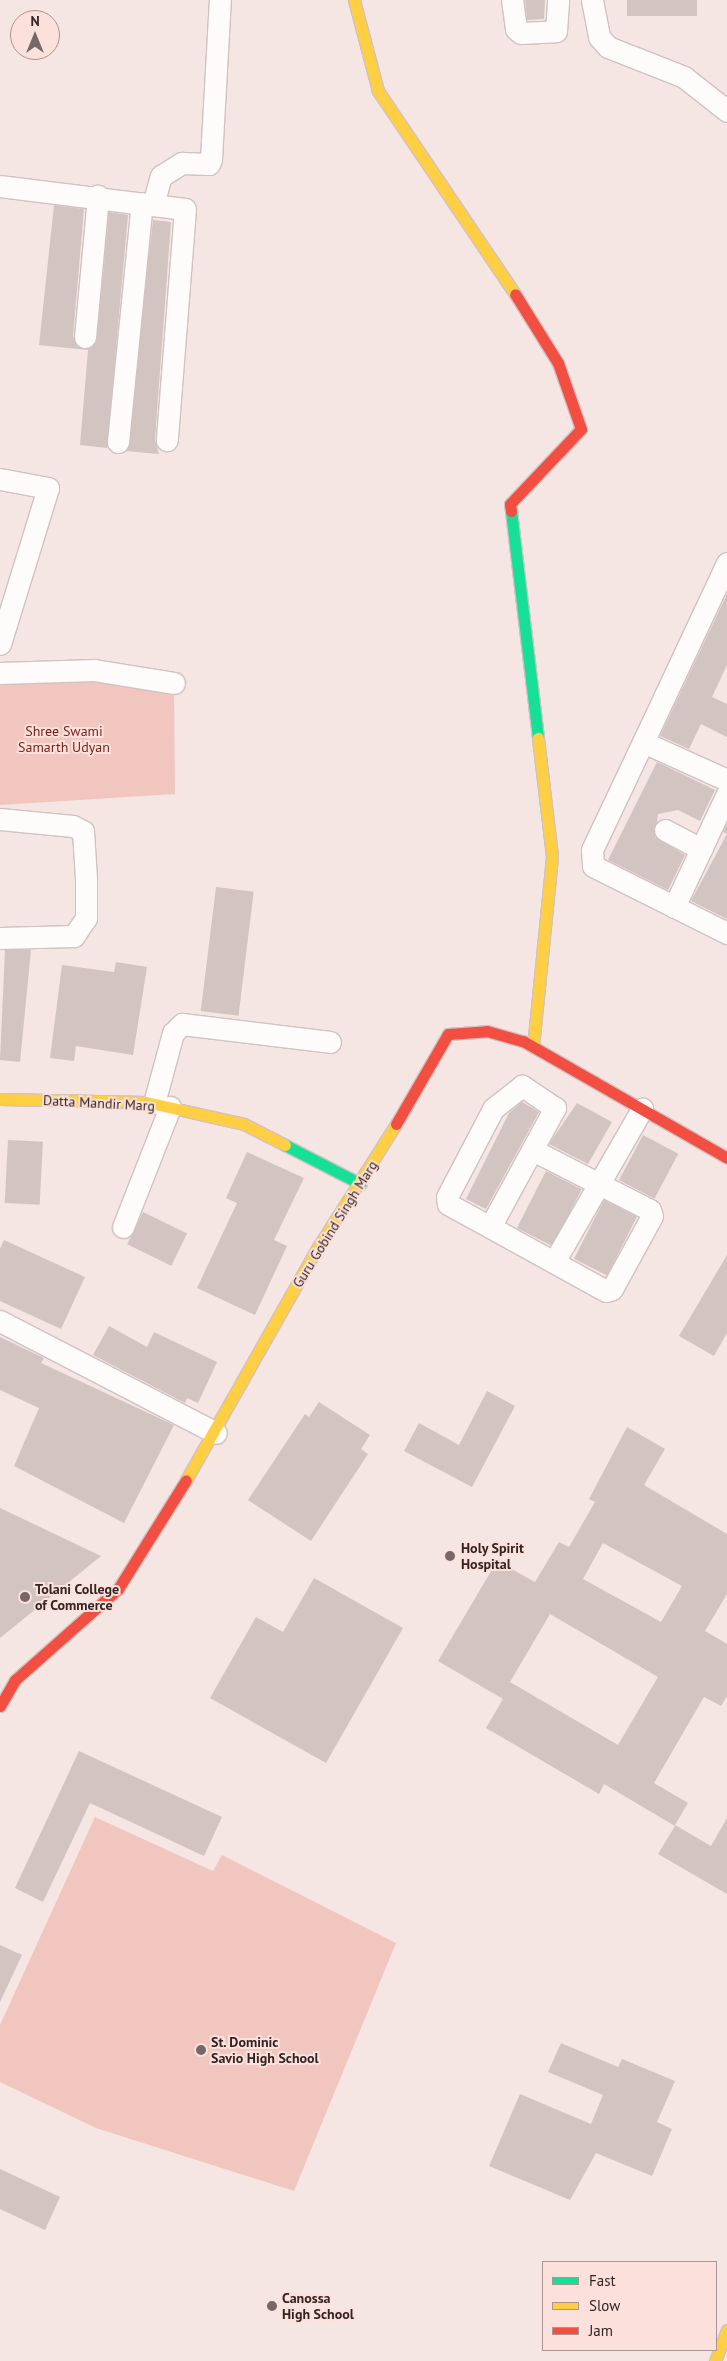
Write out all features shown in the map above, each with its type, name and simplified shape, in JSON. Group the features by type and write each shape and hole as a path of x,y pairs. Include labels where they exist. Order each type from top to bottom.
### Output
{"street":[{"path":"118,442 148,204 161,176 182,163 209,164 211,159 220,0"},
{"path":"354,0 378,91 418,157 464,214 558,363 582,429 510,504 552,856 533,1046"},
{"path":"512,0 516,29 522,34 556,31 558,0"},
{"path":"592,0 599,37 608,47 684,77 727,111"},
{"path":"0,186 98,196 185,209 188,217 167,440"},
{"path":"85,338 98,196"},
{"path":"0,478 48,488 0,644"},
{"path":"727,564 592,850 592,860 597,869 727,933"},
{"path":"0,673 94,670 174,683"},
{"path":"643,742 727,780"},
{"path":"674,907 727,794"},
{"path":"0,819 73,826 83,831 86,879 86,918 74,936 0,938"},
{"path":"666,830 701,849"},
{"path":"123,1227 162,1105 174,1033 182,1024 330,1042"},
{"name":"Guru Gobind Singh Marg","path":"0,1706 15,1680 118,1589 216,1433 318,1247 361,1184 448,1034 487,1032 533,1046 727,1158"},
{"path":"490,1228 555,1106 521,1086 513,1098 492,1109 446,1199 490,1228 606,1291 612,1289 653,1214 533,1150"},
{"name":"Datta Mandir Marg","path":"0,1099 162,1105 244,1124 361,1184"},
{"path":"554,1262 642,1109"},
{"path":"0,1321 216,1433"},
{"path":"715,2361 727,2330"}],"green space":[{"name":"Shree Swami Samarth Udyan","path":"0,676 174,683 175,794 0,805"},
{"path":"95,1817 213,1871 222,1855 396,1943 294,2191 96,2128 0,2082 0,2025"}],"building":[{"path":"525,0 545,0 544,19 527,20"},
{"path":"627,0 697,0 697,16 627,16"},
{"path":"54,205 84,209 73,336 83,349 91,348 97,338 109,212 128,215 107,448 80,445 88,350 39,345"},
{"path":"153,220 171,222 155,439 159,454 126,451"},
{"path":"727,594 727,665 712,697 727,704 727,737 701,724 689,749 660,736"},
{"path":"657,762 715,790 700,821 678,810 658,814 655,837 685,855 668,890 608,860"},
{"path":"727,823 727,834 723,832"},
{"path":"727,834 727,919 691,901"},
{"path":"216,887 254,892 238,1016 201,1011"},
{"path":"5,950 31,950 20,1062 0,1060"},
{"path":"116,962 147,967 133,1055 76,1046 74,1061 50,1058 62,965 114,972"},
{"path":"522,1102 539,1112 486,1209 466,1199 509,1113"},
{"path":"577,1103 612,1122 588,1164 549,1144"},
{"path":"643,1135 678,1154 654,1199 619,1180"},
{"path":"8,1140 43,1142 40,1205 5,1203"},
{"path":"247,1152 304,1178 274,1240 287,1246 255,1315 197,1288 237,1203 226,1198"},
{"path":"546,1171 582,1189 553,1246 517,1228"},
{"path":"604,1200 637,1217 607,1276 574,1259"},
{"path":"143,1212 187,1233 171,1266 127,1244"},
{"path":"4,1240 85,1277 61,1329 0,1301 0,1249"},
{"path":"727,1255 727,1333 714,1356 679,1336"},
{"path":"109,1326 147,1347 154,1332 217,1362 198,1403 187,1398 185,1403 93,1355"},
{"path":"0,1337 44,1358 41,1363 174,1425 124,1523 14,1466 39,1408 0,1390"},
{"path":"487,1391 515,1406 472,1487 404,1451 419,1423 459,1445"},
{"path":"319,1402 370,1435 361,1449 368,1454 311,1541 248,1500 305,1414 309,1417"},
{"path":"627,1427 665,1449 644,1485 727,1534 727,1594 705,1631 727,1644 727,1696 721,1706 704,1697 654,1783 688,1803 675,1825 711,1846 727,1818 727,1894 658,1854 675,1826 604,1784 599,1794 486,1728 503,1699 438,1661 497,1561 535,1582 559,1542 569,1547 595,1502 589,1499","holes":["603,1543 682,1586 661,1622 583,1579","550,1614 658,1677 618,1745 510,1682"]},
{"name":"Tolani College of Commerce","path":"0,1508 101,1556 0,1638"},
{"path":"314,1578 403,1628 326,1763 210,1698 256,1617 283,1632"},
{"path":"79,1751 222,1817 204,1856 90,1803 43,1902 15,1888"},
{"path":"0,1945 22,1955 0,2002"},
{"path":"561,2043 618,2067 622,2059 675,2081 657,2122 672,2129 652,2176 596,2153 570,2200 489,2166 520,2094 591,2124 603,2095 548,2072"},
{"path":"0,2169 60,2197 45,2230 0,2209"}],"traffic: fast":[{"path":"511,511 538,738"},
{"path":"285,1145 361,1184"}],"traffic: slow":[{"path":"354,0 378,91 515,294"},
{"path":"533,1047 552,856 538,738"},
{"path":"0,1099 146,1102 244,1124 285,1145"},
{"path":"186,1480 318,1247 396,1124"},
{"path":"715,2361 727,2330"}],"traffic: jam":[{"path":"511,511 510,504 581,429 558,363 515,294"},
{"path":"396,1124 448,1034 487,1031 523,1041 727,1158"},
{"path":"0,1706 15,1680 118,1589 186,1480"}],"place":[{"name":"Holy Spirit Hospital","path":"450,1556"},
{"name":"Tolani College of Commerce","path":"25,1597"},
{"name":"St. Dominic Savio High School","path":"201,2050"},
{"name":"Canossa High School","path":"272,2306"}]}
